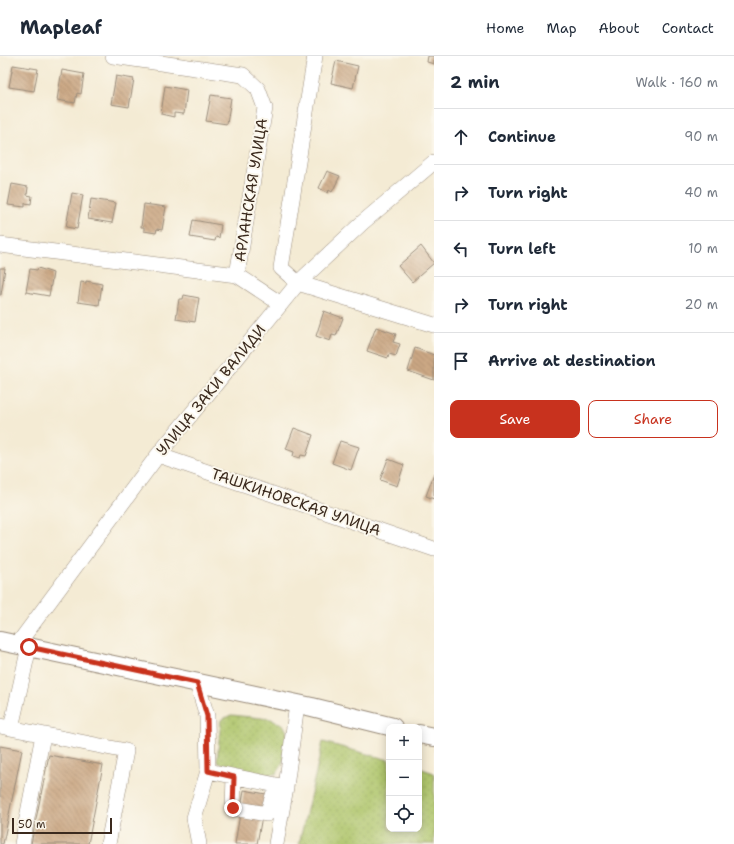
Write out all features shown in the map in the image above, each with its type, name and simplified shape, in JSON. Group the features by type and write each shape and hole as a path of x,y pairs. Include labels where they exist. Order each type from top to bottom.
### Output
{"main road":[{"path":"15,644 297,704 386,725"},
{"path":"422,735 434,737"}],"street":[{"name":"АРЛАНСКАЯ УЛИЦА","path":"113,56 243,75 258,89 265,108 237,275"},
{"path":"315,56 281,268 298,283 434,325"},
{"name":"УЛИЦА ЗАКИ ВАЛИДИ","path":"15,644 158,455 298,283 362,223 434,162"},
{"path":"0,245 237,275 281,304"},
{"name":"ТАШКИНОВСКАЯ УЛИЦА","path":"158,455 434,549"},
{"path":"15,644 5,727 126,751 108,844"},
{"path":"197,683 207,716 208,771 194,818 199,844"},
{"path":"276,844 281,786 297,704"},
{"path":"22,844 43,735"},
{"path":"208,771 281,786"},
{"path":"234,777 233,808 267,814 281,786"}],"green space":[{"path":"231,715 271,719 284,726 287,732 283,763 277,773 256,773 230,767 217,762 221,720"},
{"path":"323,742 386,759 386,832 422,832 422,769 434,773 434,844 299,844"}],"building":[{"path":"428,56 434,56 434,64 427,62"},
{"path":"336,61 358,66 353,88 331,83"},
{"path":"13,65 38,69 34,91 9,87"},
{"path":"62,70 84,74 81,94 77,93 75,103 57,100"},
{"path":"116,76 134,79 129,107 111,104"},
{"path":"165,86 187,90 184,114 174,113 174,117 161,114"},
{"path":"211,95 231,98 227,124 206,121"},
{"path":"327,171 340,176 332,192 329,190 328,193 319,188"},
{"path":"12,184 28,187 27,195 32,196 31,204 25,203 25,207 8,205"},
{"path":"72,193 83,195 77,229 66,227"},
{"path":"91,199 116,203 112,223 88,219"},
{"path":"144,204 166,207 162,230 157,229 156,233 144,231 144,227 141,227"},
{"path":"193,220 221,225 219,238 216,237 215,241 190,237"},
{"path":"421,246 434,263 412,282 398,266"},
{"path":"0,268 5,268 1,295 0,295"},
{"path":"38,268 53,273 49,296 26,292 30,269 37,270"},
{"path":"86,281 102,284 99,305 78,302 81,282 86,283"},
{"path":"184,295 199,298 195,322 176,319 179,299 183,299"},
{"path":"324,311 343,318 336,336 332,335 330,341 316,336"},
{"path":"376,327 396,334 393,342 400,344 396,356 389,354 388,358 367,351"},
{"path":"415,348 434,355 434,380 408,371"},
{"path":"294,428 313,435 306,456 301,455 300,458 293,456 294,452 286,449"},
{"path":"340,441 359,447 351,470 332,463"},
{"path":"388,459 404,465 397,486 380,480"},
{"path":"434,474 434,499 426,496"},
{"path":"0,746 22,750 3,844 0,844"},
{"path":"49,755 103,765 88,844 31,844"},
{"path":"244,790 266,794 257,844 235,844"}],"route":[{"path":"29,647 197,683 207,716 208,771 234,777 233,808"}]}
